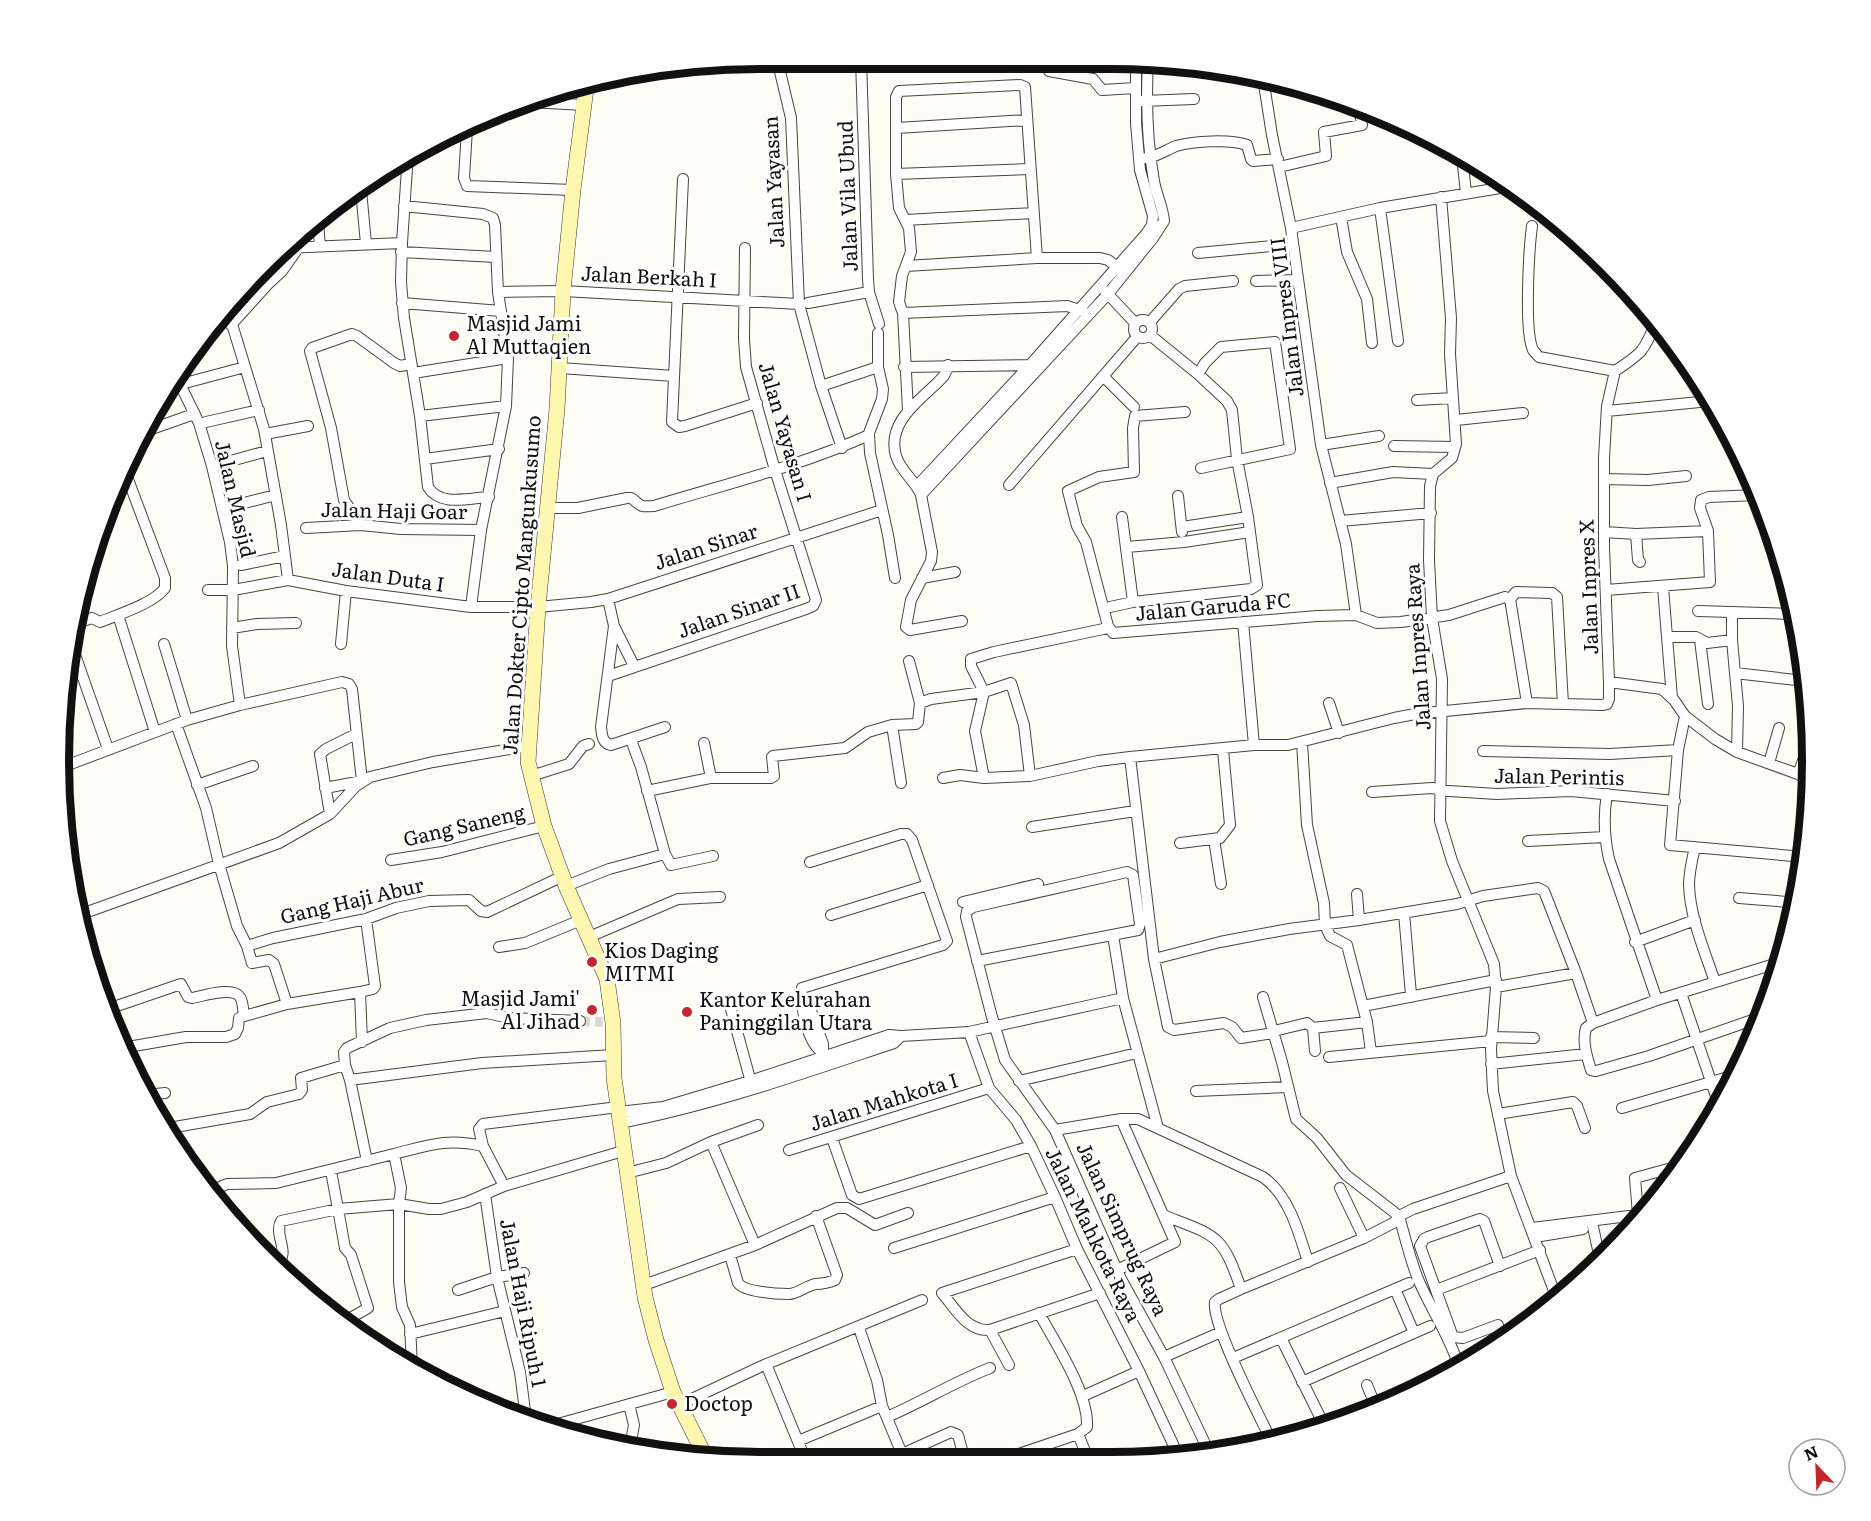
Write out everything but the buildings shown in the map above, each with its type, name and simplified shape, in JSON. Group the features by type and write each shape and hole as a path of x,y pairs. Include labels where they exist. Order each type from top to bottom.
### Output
{"main road":[{"name":"Jalan Dokter Cipto Mangunkusumo","path":"586,92 563,291 560,368 538,607 528,762 544,826 564,881 607,979 608,1022 614,1055 623,1151 644,1286 656,1340 676,1399 702,1450"}],"street":[{"name":"Jalan Yayasan","path":"780,69 791,118 803,304 821,386 842,448"},
{"name":"Jalan Vila Ubud","path":"861,69 869,292 878,329 878,367 883,389 882,399 872,421 869,435"},
{"path":"1048,69 1093,80 1102,90 1136,88"},
{"path":"919,490 1091,313 1104,290 1164,221 1154,183 1141,101 1136,88 1136,70"},
{"path":"1121,270 1152,225 1153,216 1139,159 1141,101 1146,70"},
{"path":"908,411 903,313 899,302 902,276 911,252 909,228 899,208 896,174 896,97 899,91 1023,85 1026,89 1029,169 1037,258"},
{"path":"1267,87 1272,135 1290,228"},
{"path":"1141,101 1194,99"},
{"path":"548,103 584,105"},
{"path":"1139,159 1151,158 1177,146 1212,142 1247,145 1253,161 1279,163 1326,156 1324,132 1362,125 1361,117"},
{"path":"897,128 1027,120"},
{"path":"467,135 464,178 467,186 573,190"},
{"path":"1463,166 1466,193"},
{"path":"407,167 401,247 402,303 420,416 428,487 437,497 446,500 489,496"},
{"path":"896,174 1029,169"},
{"path":"683,179 679,297 671,417 675,425 685,426 757,403"},
{"name":"Jalan Inpres VIII","path":"1356,615 1340,520 1321,444 1290,228 1380,208 1498,188"},
{"path":"362,196 366,244"},
{"path":"1330,483 1393,472 1433,474 1452,458 1455,447 1456,420 1452,398 1451,318 1441,197"},
{"path":"404,206 483,214 493,218 495,225 498,292 508,358 507,406 481,530 471,607"},
{"path":"1380,208 1398,340"},
{"path":"905,220 1033,213"},
{"path":"1341,217 1347,252 1367,299 1372,343"},
{"path":"1532,226 1529,311 1532,348 1539,357 1615,371 1638,356 1645,348 1652,331"},
{"path":"319,230 320,246"},
{"path":"231,325 282,271 299,247 366,244 496,257"},
{"path":"1198,253 1293,244"},
{"name":"Jalan Yayasan I","path":"744,248 745,358 775,470 797,536"},
{"path":"906,266 1037,258 1100,258 1108,260 1121,270"},
{"path":"268,277 269,283"},
{"path":"1256,281 1298,280"},
{"path":"1150,322 1175,292 1185,286 1233,281"},
{"path":"919,490 1080,309 1104,290"},
{"path":"1104,290 1135,323"},
{"name":"Jalan Berkah I","path":"498,292 563,291 803,304 869,292"},
{"path":"402,303 501,311"},
{"path":"903,313 1067,306 1091,313"},
{"path":"230,319 265,434 288,580"},
{"path":"1137,337 1133,328 1135,323 1140,320 1150,322"},
{"path":"1137,337 1146,338 1150,335 1152,331 1150,322"},
{"path":"361,525 344,500 332,428 310,351 312,348 352,334 394,363 412,368 508,358"},
{"path":"1110,607 1133,602 1255,587 1257,581 1237,459 1235,417 1232,410 1227,401 1198,374 1150,335"},
{"path":"1009,485 1137,337"},
{"path":"1198,374 1205,363 1221,347 1271,342 1277,345 1290,449 1201,468"},
{"path":"948,365 944,377 908,411 895,432 894,447 902,469 919,490 932,552 931,561 911,600 906,624 908,630 962,621"},
{"path":"904,367 1042,366"},
{"path":"183,381 245,367"},
{"path":"821,386 878,367"},
{"path":"560,368 674,376"},
{"name":"Jalan Inpres X","path":"943,778 960,775 984,778 1030,776 1098,761 1151,754 1223,750 1254,745 1288,745 1394,718 1442,711 1527,703 1607,704 1609,682 1604,479 1607,411 1615,371"},
{"path":"1103,376 1134,406"},
{"name":"Jalan Masjid","path":"180,386 194,414 212,466 229,535 233,566 233,661 240,705"},
{"path":"1417,400 1452,398"},
{"path":"1607,411 1701,402"},
{"path":"420,416 507,406"},
{"path":"206,422 259,410"},
{"name":"Jalan Garuda FC","path":"1185,412 1135,416 1134,472 1099,477 1070,489 1067,494 1077,526 1086,542 1108,628 1113,633 1306,616 1356,615 1377,623 1432,618 1449,615 1505,597 1510,599 1516,592 1552,593 1557,597 1563,704"},
{"path":"1456,420 1523,413"},
{"path":"155,428 194,414"},
{"path":"265,434 308,426"},
{"path":"548,508 578,508 632,498 638,505 654,506 842,448 869,435 872,468 888,535 895,578"},
{"path":"1321,444 1379,436"},
{"path":"1394,446 1455,447"},
{"path":"425,459 498,448"},
{"path":"216,465 267,451"},
{"name":"Jalan Inpres Raya","path":"1433,474 1430,486 1429,560 1432,618 1442,679 1440,821 1445,842 1467,902 1494,964 1496,983 1491,1064 1498,1114 1511,1176 1554,1290"},
{"path":"1604,479 1648,480 1686,476"},
{"path":"83,621 92,618 100,622 118,615 162,593 166,583 129,481"},
{"path":"228,507 276,495"},
{"path":"1606,590 1710,582 1708,531 1700,508 1701,500 1709,497 1749,495"},
{"path":"1178,496 1184,542"},
{"name":"Jalan Sinar","path":"538,607 608,599 882,510"},
{"path":"1340,520 1431,513"},
{"path":"1122,516 1133,602"},
{"path":"1182,527 1248,517"},
{"name":"Jalan Haji Goar","path":"306,528 361,525 401,529 481,530"},
{"path":"1604,532 1636,534 1708,531"},
{"path":"1127,547 1184,542 1250,532"},
{"path":"1636,534 1640,562"},
{"name":"Jalan Sinar II","path":"608,676 813,606 816,595 797,536"},
{"path":"240,565 285,556"},
{"path":"922,578 955,572"},
{"name":"Jalan Duta I","path":"208,590 233,590 288,580 346,591 471,607 538,607"},
{"path":"1663,587 1672,698"},
{"path":"341,644 346,591"},
{"path":"608,599 614,626 634,666"},
{"path":"1510,599 1527,703"},
{"path":"1698,611 1786,614"},
{"path":"1732,612 1738,706 1737,752"},
{"path":"118,615 155,732"},
{"path":"1243,622 1254,745"},
{"path":"232,628 257,624 296,623"},
{"path":"614,626 602,737 611,745 665,727"},
{"path":"984,778 975,731 984,692 971,666 971,659 994,651 1108,628"},
{"path":"1667,637 1696,637 1707,643 1732,640"},
{"path":"1701,640 1708,704"},
{"path":"164,645 197,785 206,808 237,926 252,963 269,960 274,964 287,1004"},
{"path":"77,659 108,749"},
{"path":"646,791 710,778 772,778 774,777 773,756 845,748 868,732 892,725 917,723 920,703 909,661"},
{"path":"1735,673 1797,680"},
{"path":"69,764 182,722 240,705 342,682 347,683 352,689 362,781"},
{"path":"1609,682 1662,688 1685,716 1702,730 1737,752 1802,776"},
{"path":"920,703 931,699 984,692 1012,684 1024,725 1030,776"},
{"path":"1329,702 1339,733"},
{"path":"1685,716 1678,750 1670,845 1795,856"},
{"path":"892,725 901,783"},
{"path":"1768,763 1779,728"},
{"path":"330,814 320,754 356,734"},
{"path":"631,740 641,767 665,854 671,865 713,856"},
{"path":"1302,742 1307,825 1324,903 1325,925 1330,936 1347,945 1367,1022 1371,1052"},
{"path":"704,743 710,778"},
{"path":"531,776 569,764 583,746 589,744"},
{"path":"325,788 362,781 433,762 528,746"},
{"path":"1180,843 1220,838 1230,825 1223,750"},
{"path":"1483,751 1610,754 1678,750"},
{"path":"1130,757 1154,959 1166,1023 1170,1030 1224,1023 1232,1027 1241,1038 1274,1033 1307,1023 1313,1028 1315,1051"},
{"path":"1798,774 1802,764"},
{"path":"197,785 253,766"},
{"path":"85,909 279,843 330,814 362,781"},
{"name":"Jalan Perintis","path":"1372,792 1432,788 1497,794 1571,791 1675,801"},
{"path":"1607,794 1604,812 1605,837 1612,870 1635,942 1657,1000"},
{"path":"1032,826 1135,811"},
{"name":"Gang Saneng","path":"391,860 442,852 544,826"},
{"path":"810,862 901,834 908,834 946,935 943,945 804,986 801,991 802,998 808,1005 823,1044 824,1058"},
{"path":"1528,841 1605,837"},
{"path":"1214,839 1221,884"},
{"path":"1695,847 1689,873 1689,888 1695,920 1715,982"},
{"path":"564,881 665,854"},
{"path":"963,902 1141,861"},
{"path":"977,961 1138,930 1140,926 1133,875 1130,872 969,909 966,917 977,961 981,1030"},
{"name":"Gang Haji Abur","path":"247,946 284,935 366,919 396,908 429,901 469,900 481,911 487,912 564,881"},
{"path":"831,915 928,885"},
{"path":"1154,959 1220,942 1288,929 1404,913 1467,902 1483,896 1538,888 1544,891 1593,1023"},
{"path":"1357,894 1359,920"},
{"path":"589,937 678,899 720,897"},
{"path":"1739,898 1787,902"},
{"path":"1404,913 1411,995"},
{"path":"131,1046 186,1037 226,1037 235,1034 239,1018 244,1016 287,1004 373,989 375,986 366,919"},
{"path":"499,947 525,943 581,920"},
{"path":"1635,942 1695,920"},
{"path":"1113,935 1123,998 1158,1128"},
{"path":"1751,1021 1596,1071 1591,1070 1584,1035 1586,1028 1593,1023 1657,1000 1770,965"},
{"path":"1363,1006 1411,995 1576,973"},
{"path":"115,1007 181,984 188,997 192,998 228,991 234,992 241,998 244,1016"},
{"path":"360,992 362,1042"},
{"path":"1681,993 1715,1094"},
{"path":"1263,997 1294,1113 1299,1124 1317,1138 1346,1175 1399,1216 1417,1277 1457,1358"},
{"path":"504,1186 483,1146 479,1129 483,1124 619,1114 663,1107 751,1085 889,1035 981,1030 1123,998"},
{"path":"729,1002 751,1085"},
{"path":"367,1161 345,1065 345,1050 390,1028 426,1020 487,1013 509,1018 580,1020"},
{"path":"1313,1028 1367,1022"},
{"name":"Jalan Simprug Raya","path":"981,1030 1055,1130 1117,1270 1164,1357 1206,1445"},
{"name":"Jalan Mahkota Raya","path":"981,1030 989,1088 1016,1120 1030,1146 1077,1249 1139,1371 1175,1449"},
{"path":"1329,1057 1393,1052 1491,1039 1534,1038"},
{"path":"1019,1082 1137,1053"},
{"path":"1491,1064 1587,1054"},
{"path":"350,1080 482,1063 614,1055"},
{"path":"175,1127 250,1114 267,1102 299,1094 302,1090 301,1078 345,1065"},
{"path":"1622,1108 1724,1078"},
{"path":"1196,1091 1288,1087"},
{"name":"Jalan Mahkota I","path":"789,1150 989,1088"},
{"path":"155,1094 165,1093"},
{"path":"1498,1114 1573,1102 1577,1106 1585,1128"},
{"path":"1117,1270 1174,1243 1174,1238 1121,1119"},
{"path":"1055,1130 1121,1119 1138,1119 1263,1177 1272,1183 1297,1228 1308,1262"},
{"path":"627,1173 666,1163 711,1142 758,1125"},
{"path":"832,1137 852,1195 859,1199 1030,1146"},
{"path":"218,1188 227,1184 276,1183 332,1171 438,1142 460,1141 483,1146"},
{"path":"711,1142 754,1245"},
{"path":"282,1258 284,1254 279,1229 281,1221 338,1209 399,1204 441,1209 455,1206 504,1186 623,1151"},
{"path":"394,1154 401,1179 399,1282 402,1307 410,1325 411,1356"},
{"path":"1639,1206 1635,1178 1668,1169"},
{"path":"332,1171 345,1248 351,1255 368,1308 353,1318"},
{"path":"1268,1433 1221,1332 1215,1313 1215,1302 1240,1289 1364,1238 1395,1222 1399,1216 1413,1209 1511,1176"},
{"path":"1340,1188 1364,1238"},
{"name":"Jalan Haji Ripuh 1","path":"485,1194 497,1277 520,1371 525,1410"},
{"path":"894,1248 1055,1197"},
{"path":"644,1286 730,1256 816,1216 844,1207 872,1224 878,1225 908,1213"},
{"path":"1163,1215 1206,1232 1216,1239 1229,1255 1240,1289"},
{"path":"730,1256 738,1283 748,1290 790,1294 815,1284 821,1285 835,1280 837,1275 816,1216"},
{"path":"1498,1325 1463,1338 1454,1336 1420,1246 1428,1237 1480,1219 1485,1221 1500,1266"},
{"path":"1533,1232 1627,1219"},
{"path":"1533,1232 1623,1224"},
{"path":"1593,1227 1598,1250"},
{"path":"1077,1249 942,1293 966,1322 975,1329 990,1330 1100,1293"},
{"path":"1436,1290 1540,1250"},
{"path":"458,1290 497,1277 524,1273"},
{"path":"1233,1358 1409,1283"},
{"path":"1395,1289 1414,1333"},
{"path":"563,1422 629,1404 676,1399 859,1328 922,1300"},
{"path":"410,1334 505,1311"},
{"path":"1025,1452 1078,1434 1087,1427 1088,1413 1083,1396 1039,1313"},
{"path":"1302,1382 1430,1326"},
{"path":"859,1328 877,1380 896,1452"},
{"path":"990,1330 1009,1365"},
{"path":"1164,1357 1221,1332"},
{"path":"1281,1338 1321,1419"},
{"path":"766,1364 802,1452"},
{"path":"798,1441 920,1402 990,1368"},
{"path":"1083,1396 1139,1371"},
{"path":"1367,1385 1373,1400"},
{"path":"629,1404 634,1425 631,1440"},
{"path":"910,1452 949,1432 955,1432 958,1435 963,1452"},
{"path":"1078,1434 1085,1452"}],"green space":[{"path":"298,248 273,279 271,273"}],"tunnel":[{"path":"580,1021 603,1022"}],"place":[{"name":"Masjid Jami Al Muttaqien","path":"454,336"},
{"name":"Kios Daging MITMI","path":"592,962"},
{"name":"Masjid Jami' Al Jihad","path":"592,1010"},
{"name":"Kantor Kelurahan Paninggilan Utara","path":"687,1012"},
{"name":"Doctop","path":"672,1404"}]}
